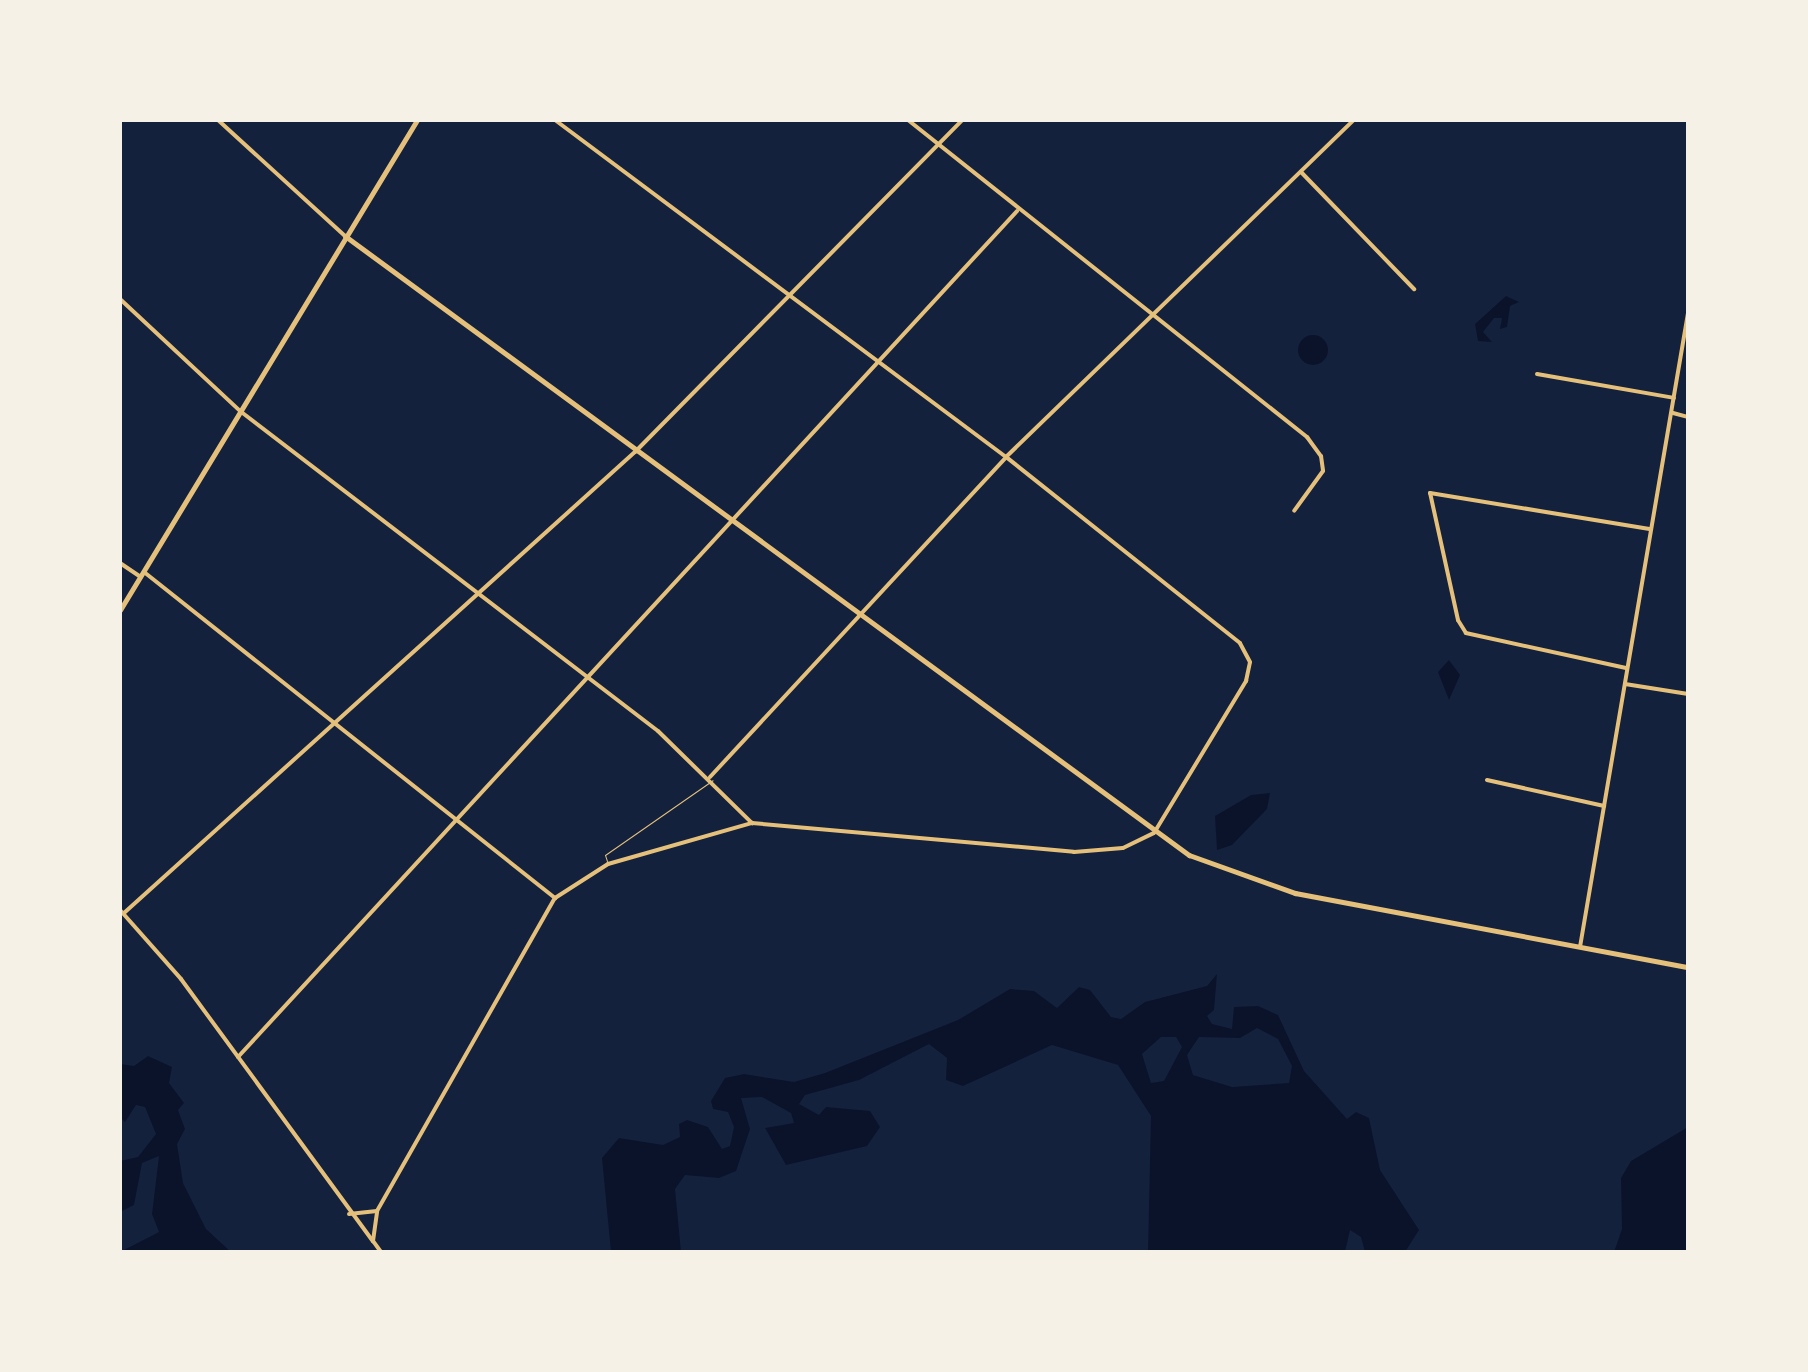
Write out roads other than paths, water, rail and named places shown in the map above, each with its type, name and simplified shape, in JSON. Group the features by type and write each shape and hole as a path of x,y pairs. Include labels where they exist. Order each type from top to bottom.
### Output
{"street":[{"path":"218,120 345,236 1154,833 1204,863 1272,888 1688,967"},
{"path":"120,610 417,120"},
{"path":"373,1241 378,1211 554,898 608,864 752,823 1074,852 1123,848 1154,833 1246,681 1248,656 1235,638 1006,457 789,300 556,120"},
{"path":"908,120 1016,211 1153,314 1318,450 1323,471 1294,511"},
{"path":"381,1252 349,1214 238,1057 122,911 338,725 635,452 789,300 962,120"},
{"path":"711,779 1006,457 1354,120"},
{"path":"1301,172 1414,289"},
{"path":"238,1057 1016,211"},
{"path":"120,299 240,411 589,677 711,779 752,823"},
{"path":"1580,947 1688,313"},
{"path":"1537,374 1674,398"},
{"path":"1671,413 1688,416"},
{"path":"1628,669 1466,633 1430,498 1436,490 1651,529"},
{"path":"120,563 142,574 338,725 554,898"},
{"path":"1625,684 1688,694"},
{"path":"1487,780 1604,806"},
{"path":"349,1214 378,1211"}],"lane":[{"path":"608,864 605,855 711,779"}],"water":[{"path":"1506,296 1519,302 1510,306 1507,327 1500,329 1502,318 1494,318 1483,332 1492,342 1478,341 1475,324"},
{"path":"1313,335 1324,339 1328,350 1324,361 1313,365 1302,361 1298,350 1302,339"},
{"path":"1449,660 1460,675 1449,700 1438,672"},
{"path":"1270,793 1267,809 1232,845 1217,850 1215,816 1251,795"},
{"path":"1217,974 1214,1010 1207,1016 1212,1024 1232,1029 1234,1007 1258,1006 1278,1015 1304,1071 1347,1119 1356,1112 1369,1118 1380,1170 1419,1230 1405,1252 1365,1252 1361,1237 1350,1230 1345,1252 1148,1252 1151,1116 1118,1065 1052,1045 963,1086 946,1080 947,1058 929,1044 859,1080 805,1095 799,1104 819,1115 826,1107 870,1111 880,1127 867,1146 786,1165 765,1128 794,1123 791,1113 762,1097 741,1098 750,1129 736,1171 719,1178 685,1175 675,1189 681,1252 611,1252 602,1158 619,1138 663,1145 680,1137 679,1124 687,1120 708,1127 722,1149 730,1146 734,1127 728,1112 713,1109 711,1101 725,1078 744,1074 794,1082 825,1073 958,1020 1010,989 1034,991 1057,1008 1079,987 1090,990 1111,1017 1121,1019 1145,1002 1207,986","holes":["1257,1028 1278,1039 1292,1066 1289,1083 1232,1087 1193,1075 1187,1055 1199,1037 1240,1038","1161,1037 1176,1037 1182,1047 1164,1081 1151,1083 1142,1054"]},
{"path":"148,1056 172,1067 169,1083 184,1103 178,1110 185,1129 177,1144 183,1183 206,1229 231,1252 120,1252 159,1232 152,1214 159,1156 142,1163 134,1205 120,1212 120,1161 138,1157 156,1134 145,1107 136,1105 125,1122 120,1117 120,1064 134,1066"},
{"path":"1688,1127 1688,1252 1614,1252 1622,1229 1621,1178 1631,1161"}]}
